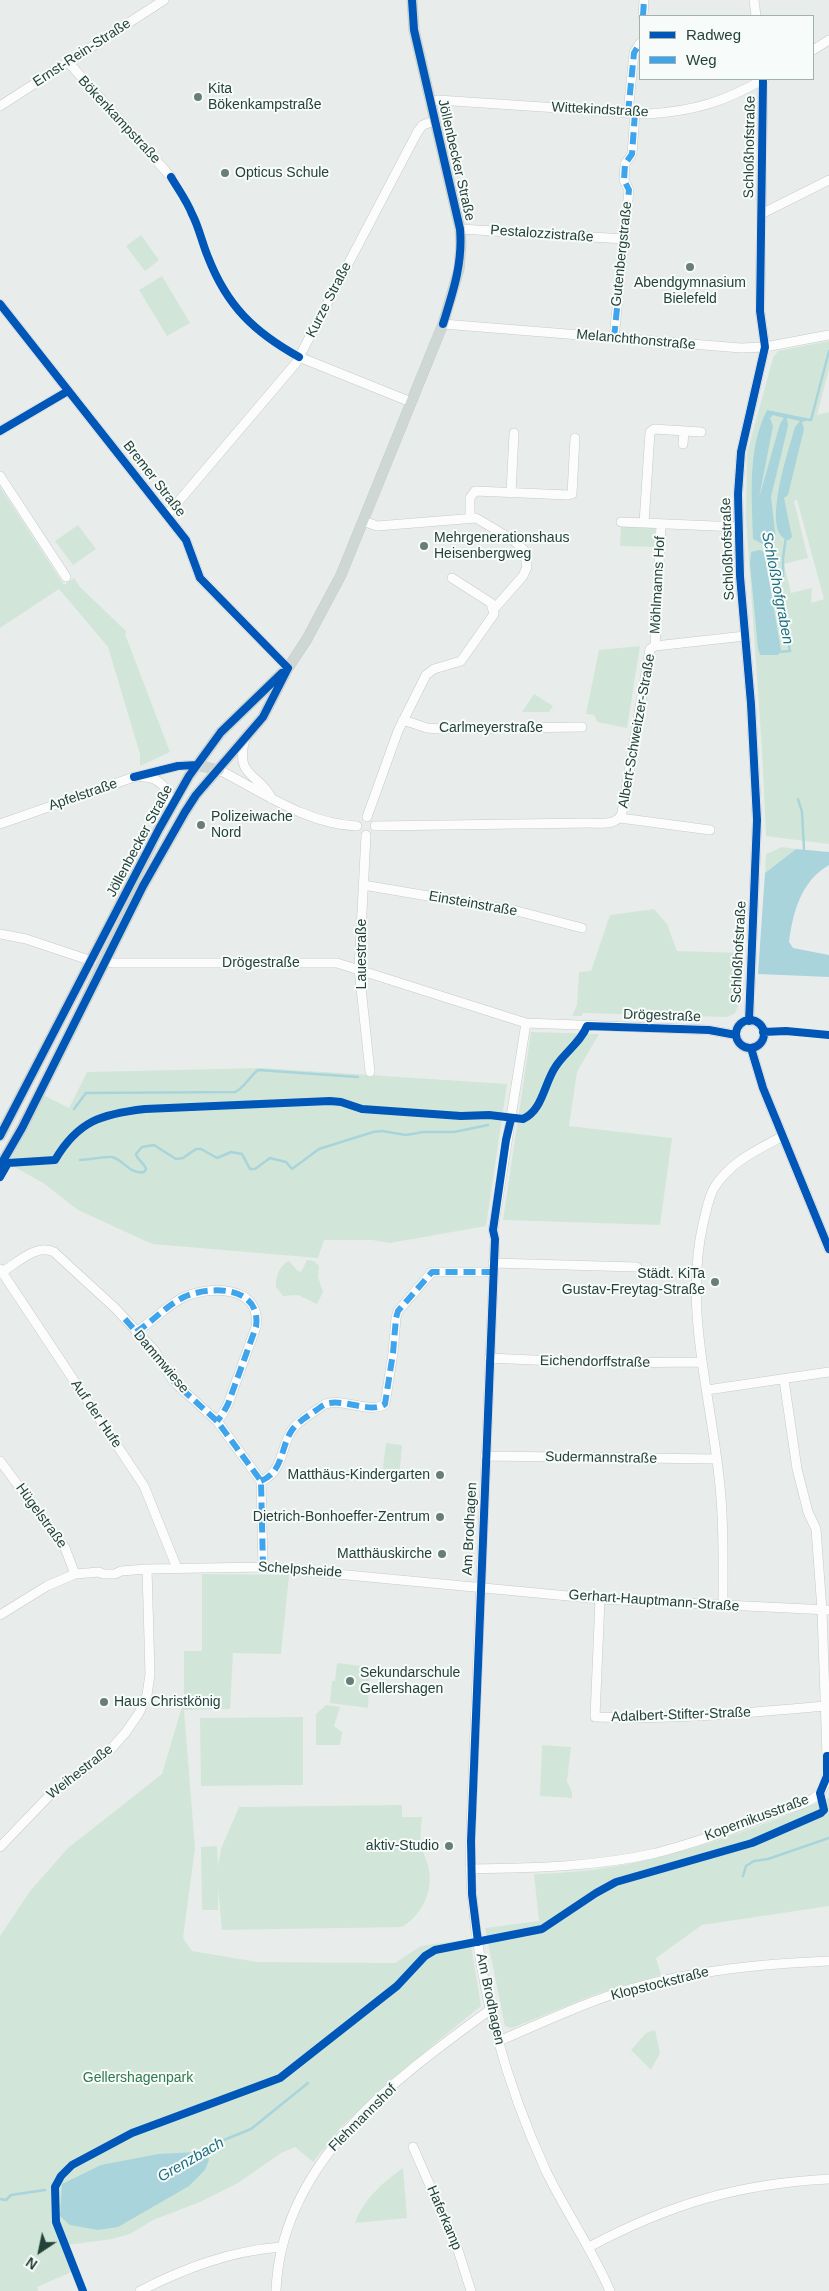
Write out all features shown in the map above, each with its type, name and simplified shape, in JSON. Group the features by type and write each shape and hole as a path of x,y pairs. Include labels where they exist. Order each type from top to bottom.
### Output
{"main road":[{"name":"Jöllenbecker Straße","path":"0,1166 22,1128 143,886 189,804 263,717 288,668 331,596 442,324 459,269 460,229 414,30 412,0"},
{"name":"Jöllenbecker Straße","path":"0,1136 170,808 196,765 228,724 288,668"},
{"path":"196,765 219,770"}],"street":[{"name":"Ernst-Rein-Straße","path":"0,106 164,0"},
{"path":"643,15 644,0"},
{"path":"754,0 756,15"},
{"path":"814,49 829,40"},
{"name":"Gutenbergstraße","path":"614,338 629,190 624,180 625,164 632,154 634,53 639,46"},
{"name":"Bökenkampstraße","path":"68,62 171,177"},
{"name":"Wittekindstraße","path":"430,102 446,100 632,113 672,112 711,104 737,95 761,80"},
{"name":"Schloßhofstraße","path":"749,1021 758,840 751,704 740,584 738,527 742,452 765,347 760,311 763,80"},
{"name":"Kurze Straße","path":"167,515 292,368 418,130 422,125 434,120"},
{"path":"761,214 829,180"},
{"name":"Pestalozzistraße","path":"460,229 625,239"},
{"name":"Bremer Straße","path":"0,304 186,540 200,578 288,668"},
{"name":"Melanchthonstraße","path":"442,324 741,348 765,347 829,335"},
{"path":"299,356 411,402"},
{"path":"0,431 68,391"},
{"name":"Möhlmanns Hof","path":"644,523 648,434 654,429 701,432"},
{"path":"683,444 684,431"},
{"path":"511,493 514,433"},
{"path":"470,518 470,498 473,492 568,496 572,494 575,438"},
{"path":"0,476 66,578"},
{"path":"363,521 377,526 470,518 480,519 520,545 526,555 526,567 523,576 494,609 491,619 461,661 434,669 426,675 403,720 367,817"},
{"name":"Möhlmanns Hof","path":"621,522 738,527"},
{"name":"Möhlmanns Hof","path":"655,646 661,524"},
{"path":"452,578 492,603 494,609"},
{"name":"Albert-Schweitzer-Straße","path":"620,818 649,652 655,646 745,636"},
{"name":"Carlmeyerstraße","path":"403,720 427,728 440,729 582,727"},
{"path":"246,739 242,754 246,770 255,780 264,785 272,799"},
{"name":"Apfelstraße","path":"0,824 134,777 178,766 196,765"},
{"path":"219,770 272,799 320,819 346,826 357,826"},
{"path":"134,777 156,779 169,793 170,808"},
{"path":"367,817 373,820 375,826 372,832 366,835 360,832 357,826 360,819 367,817"},
{"name":"Albert-Schweitzer-Straße","path":"375,826 610,822 620,818 710,830"},
{"name":"Lauestraße","path":"366,835 360,969 370,1072"},
{"name":"Einsteinstraße","path":"363,885 499,908 582,928"},
{"path":"0,934 26,939 92,961"},
{"name":"Drögestraße","path":"106,960 120,963 337,963 526,1023 709,1030 736,1035"},
{"path":"751,1048 760,1043 763,1034 759,1024 749,1021 739,1026 736,1035 740,1043 751,1048 763,1088 829,1249"},
{"name":"Am Brodhagen","path":"526,1023 494,1220 470,1869 478,1942 499,2041 513,2090 530,2135 563,2203 589,2247 610,2291"},
{"path":"723,1606 722,1515 717,1459 698,1332 695,1284 702,1231 712,1190 721,1178 743,1158 783,1136"},
{"name":"Dammwiese","path":"1,1270 38,1250 50,1250 115,1308 156,1352 174,1382 217,1421 262,1481"},
{"path":"263,1567 262,1481 269,1477 278,1467 292,1430 323,1405 332,1403 377,1407 385,1404 396,1314 429,1274 437,1271 492,1267 638,1267"},
{"name":"Auf der Hufe","path":"1,1270 144,1486 177,1568"},
{"path":"136,1332 179,1300 190,1295 218,1291 240,1295 251,1301 257,1314 256,1327 228,1404 217,1421"},
{"name":"Eichendorffstraße","path":"489,1358 600,1363 702,1362"},
{"path":"707,1390 829,1372"},
{"name":"Kopernikusstraße","path":"470,1869 563,1866 655,1853 730,1830 806,1801 820,1793 827,1776 824,1706 826,1610 815,1522 808,1512 797,1469 784,1380"},
{"name":"Sudermannstraße","path":"485,1456 717,1459"},
{"name":"Hügelstraße","path":"0,1461 65,1548 75,1574"},
{"name":"Schelpsheide","path":"0,1615 47,1586 75,1574 99,1572 102,1568 116,1568 121,1571 147,1568 263,1567 479,1587"},
{"name":"Weihestraße","path":"0,1846 49,1796 113,1747 139,1713 147,1695 150,1674 147,1568"},
{"name":"Gerhart-Hauptmann-Straße","path":"479,1587 600,1599 826,1610"},
{"name":"Adalbert-Stifter-Straße","path":"600,1599 595,1717 645,1718 733,1715 824,1706"},
{"name":"Klopstockstraße","path":"499,2041 611,1995 667,1980 756,1965 829,1962"},
{"name":"Flehmannshof","path":"276,2291 282,2247 291,2217 310,2178 340,2137 435,2050 492,2009"},
{"name":"Haferkamp","path":"413,2147 457,2247 471,2291"},
{"path":"589,2247 630,2225 691,2202 773,2184 829,2179"},
{"path":"140,2291 208,2261 253,2250 282,2247"}],"green space":[{"path":"141,235 159,260 145,271 126,246"},
{"path":"162,276 190,323 167,336 139,290"},
{"path":"829,341 829,369 817,415 829,412 829,844 766,836 746,518 747,453 773,358 778,351","holes":["797,500 824,599 811,603 812,588 791,593 784,564 808,558 794,501"]},
{"path":"0,487 64,585 74,578 80,587 127,632 125,634 170,752 140,766 140,754 108,647 59,589 0,628"},
{"path":"78,525 96,549 73,565 55,541"},
{"path":"621,526 655,528 654,547 620,546"},
{"path":"640,646 627,728 597,722 594,715 586,714 599,650"},
{"path":"534,694 553,706 549,712 522,712"},
{"path":"782,847 796,849 765,873 766,854"},
{"path":"654,909 667,924 677,951 742,953 738,1006 735,1013 727,1017 582,1013 582,1016 572,1016 577,1005 579,972 591,971 610,915"},
{"path":"531,1032 599,1034 577,1072 569,1126 672,1138 660,1225 503,1220"},
{"path":"263,1068 507,1084 486,1226 390,1243 372,1240 324,1240 318,1258 152,1244 78,1210 43,1183 9,1164 43,1095 69,1108 87,1072"},
{"path":"307,1260 314,1261 319,1266 318,1277 323,1292 317,1304 298,1295 283,1296 276,1287 276,1280 283,1265 289,1261 301,1272"},
{"path":"386,1443 402,1445 399,1477 382,1476"},
{"name":"Gellershagenpark","path":"202,1574 289,1575 281,1654 233,1653 230,1709 184,1710 195,1848 183,1938 192,1951 257,1962 395,1963 421,1946 470,1939 481,2006 428,2049 343,2125 313,2162 295,2147 281,2153 238,2183 200,2202 153,2220 130,2234 112,2239 67,2245 76,2270 37,2287 38,2291 0,2291 0,1936 30,1891 68,1848 162,1774 184,1700 184,1651 202,1651"},
{"path":"337,1663 370,1667 368,1708 330,1703 332,1681 335,1681"},
{"path":"326,1705 340,1707 334,1726 342,1732 340,1745 316,1745 316,1714"},
{"path":"303,1717 303,1785 201,1786 200,1718"},
{"path":"542,1745 571,1747 567,1781 572,1792 572,1798 540,1796"},
{"path":"829,1798 829,1906 702,1925 656,1958 661,1975 596,1994 512,2028 505,2026 485,1928 539,1921 534,1874 574,1872 649,1860 721,1839"},
{"path":"402,1805 402,1817 422,1817 421,1844 430,1878 427,1895 420,1910 415,1917 402,1927 222,1930 218,1887 218,1910 202,1910 201,1847 217,1846 218,1866 221,1849 239,1807"},
{"path":"655,2030 660,2053 651,2070 631,2050 646,2033"},
{"path":"403,2168 407,2218 355,2223 358,2215 374,2192"}],"water":[{"path":"767,410 806,418 806,421 802,422 804,429 788,495 784,498 792,537 789,540 780,535 776,507 783,470 795,427 800,421 787,418 788,426 771,497 776,540 773,543 763,544 753,539 752,506 752,473 756,441","holes":["773,415 784,418 780,424 759,498 773,426 770,418"]},
{"path":"763,551 765,558 781,650 778,655 760,655 758,648 750,564 751,552"},
{"path":"796,849 829,852 829,865 811,880 800,898 789,942 793,948 829,955 829,977 758,974 765,873"},
{"path":"205,2149 209,2160 205,2170 189,2186 118,2227 98,2230 70,2225 60,2216 62,2184 101,2165 158,2154 198,2152"}],"waterway":[{"path":"804,419 811,420 829,351"},
{"name":"Schloßhofgraben","path":"783,576 786,537"},
{"name":"Schloßhofgraben","path":"768,542 790,651 778,652"},
{"name":"Schloßhofgraben","path":"798,799 802,812 804,849"},
{"path":"74,1109 86,1093 235,1092 258,1070 358,1077"},
{"path":"80,1160 112,1157 135,1171 144,1172 146,1169 136,1154 142,1147 154,1145 176,1159 183,1158 196,1149 201,1149 217,1158 231,1152 242,1154 250,1169 255,1169 270,1158 286,1162 292,1169 319,1149 373,1132 382,1131 406,1135 423,1132 454,1132 488,1125"},
{"name":"Grenzbach","path":"743,1876 746,1866 754,1861 768,1859 829,1838"},
{"name":"Grenzbach","path":"204,2152 214,2144 251,2129 308,2083"},
{"name":"Grenzbach","path":"0,2199 6,2200 11,2195 45,2190"}],"tram line":[{"path":"0,1158 63,1040 96,966 157,845"}],"marked path":[{"path":"643,15 644,0"},
{"path":"628,113 634,53 639,45"},
{"path":"614,112 648,114"},
{"path":"614,338 629,190 624,180 625,164 632,154 635,113"},
{"path":"261,1481 268,1477 278,1465 292,1430 302,1420 322,1406 336,1403 379,1407 385,1404 398,1311 432,1272 492,1272"},
{"path":"136,1332 178,1300 195,1293 220,1290 232,1292 243,1296 251,1303 256,1313 256,1327 228,1404 217,1421"},
{"path":"125,1319 155,1353 174,1382 217,1421 261,1481 263,1567"}],"cycle path":[{"path":"412,0 414,30 460,229 459,266 443,324"},
{"path":"749,1021 757,820 751,704 740,576 738,494 741,452 765,347 760,311 763,80"},
{"path":"171,177 185,200 216,274 233,304 268,338 299,357"},
{"path":"0,304 186,540 200,578 288,668"},
{"path":"0,431 68,391"},
{"path":"0,1166 22,1128 143,886 185,812 196,795 263,717 288,668"},
{"path":"0,1136 159,829 189,776 221,732 282,673"},
{"path":"134,777 178,766 196,765"},
{"path":"750,1020 760,1024 764,1034 760,1044 750,1048 740,1044 736,1034 740,1024 750,1020"},
{"path":"0,1177 8,1163 55,1160 73,1136 92,1122 103,1117 145,1109 330,1101 341,1102 362,1109 461,1116 489,1115 523,1119 535,1109 556,1066 581,1037 587,1026 709,1030 736,1035"},
{"path":"763,1032 786,1031 829,1035"},
{"path":"751,1048 763,1088 829,1249"},
{"path":"478,1942 472,1894 471,1841 495,1239 493,1230 506,1140 511,1119"},
{"path":"83,2291 56,2222 55,2187 61,2176 72,2165 132,2133 280,2078 397,1986 425,1956 435,1950 542,1929 616,1882 752,1843 821,1813 824,1810 820,1793 827,1776 827,1756 829,1756"}],"place":[{"name":"Kita Bökenkampstraße","path":"198,97"},
{"name":"Opticus Schule","path":"225,173"},
{"name":"Abendgymnasium Bielefeld","path":"690,267"},
{"name":"Mehrgenerationshaus Heisenbergweg","path":"424,546"},
{"name":"Polizeiwache Nord","path":"201,825"},
{"name":"Städt. KiTa Gustav-Freytag-Straße","path":"715,1282"},
{"name":"Matthäus-Kindergarten","path":"440,1475"},
{"name":"Dietrich-Bonhoeffer-Zentrum","path":"440,1517"},
{"name":"Matthäuskirche","path":"442,1554"},
{"name":"Sekundarschule Gellershagen","path":"350,1681"},
{"name":"Haus Christkönig","path":"104,1702"},
{"name":"aktiv-Studio","path":"449,1846"}]}
